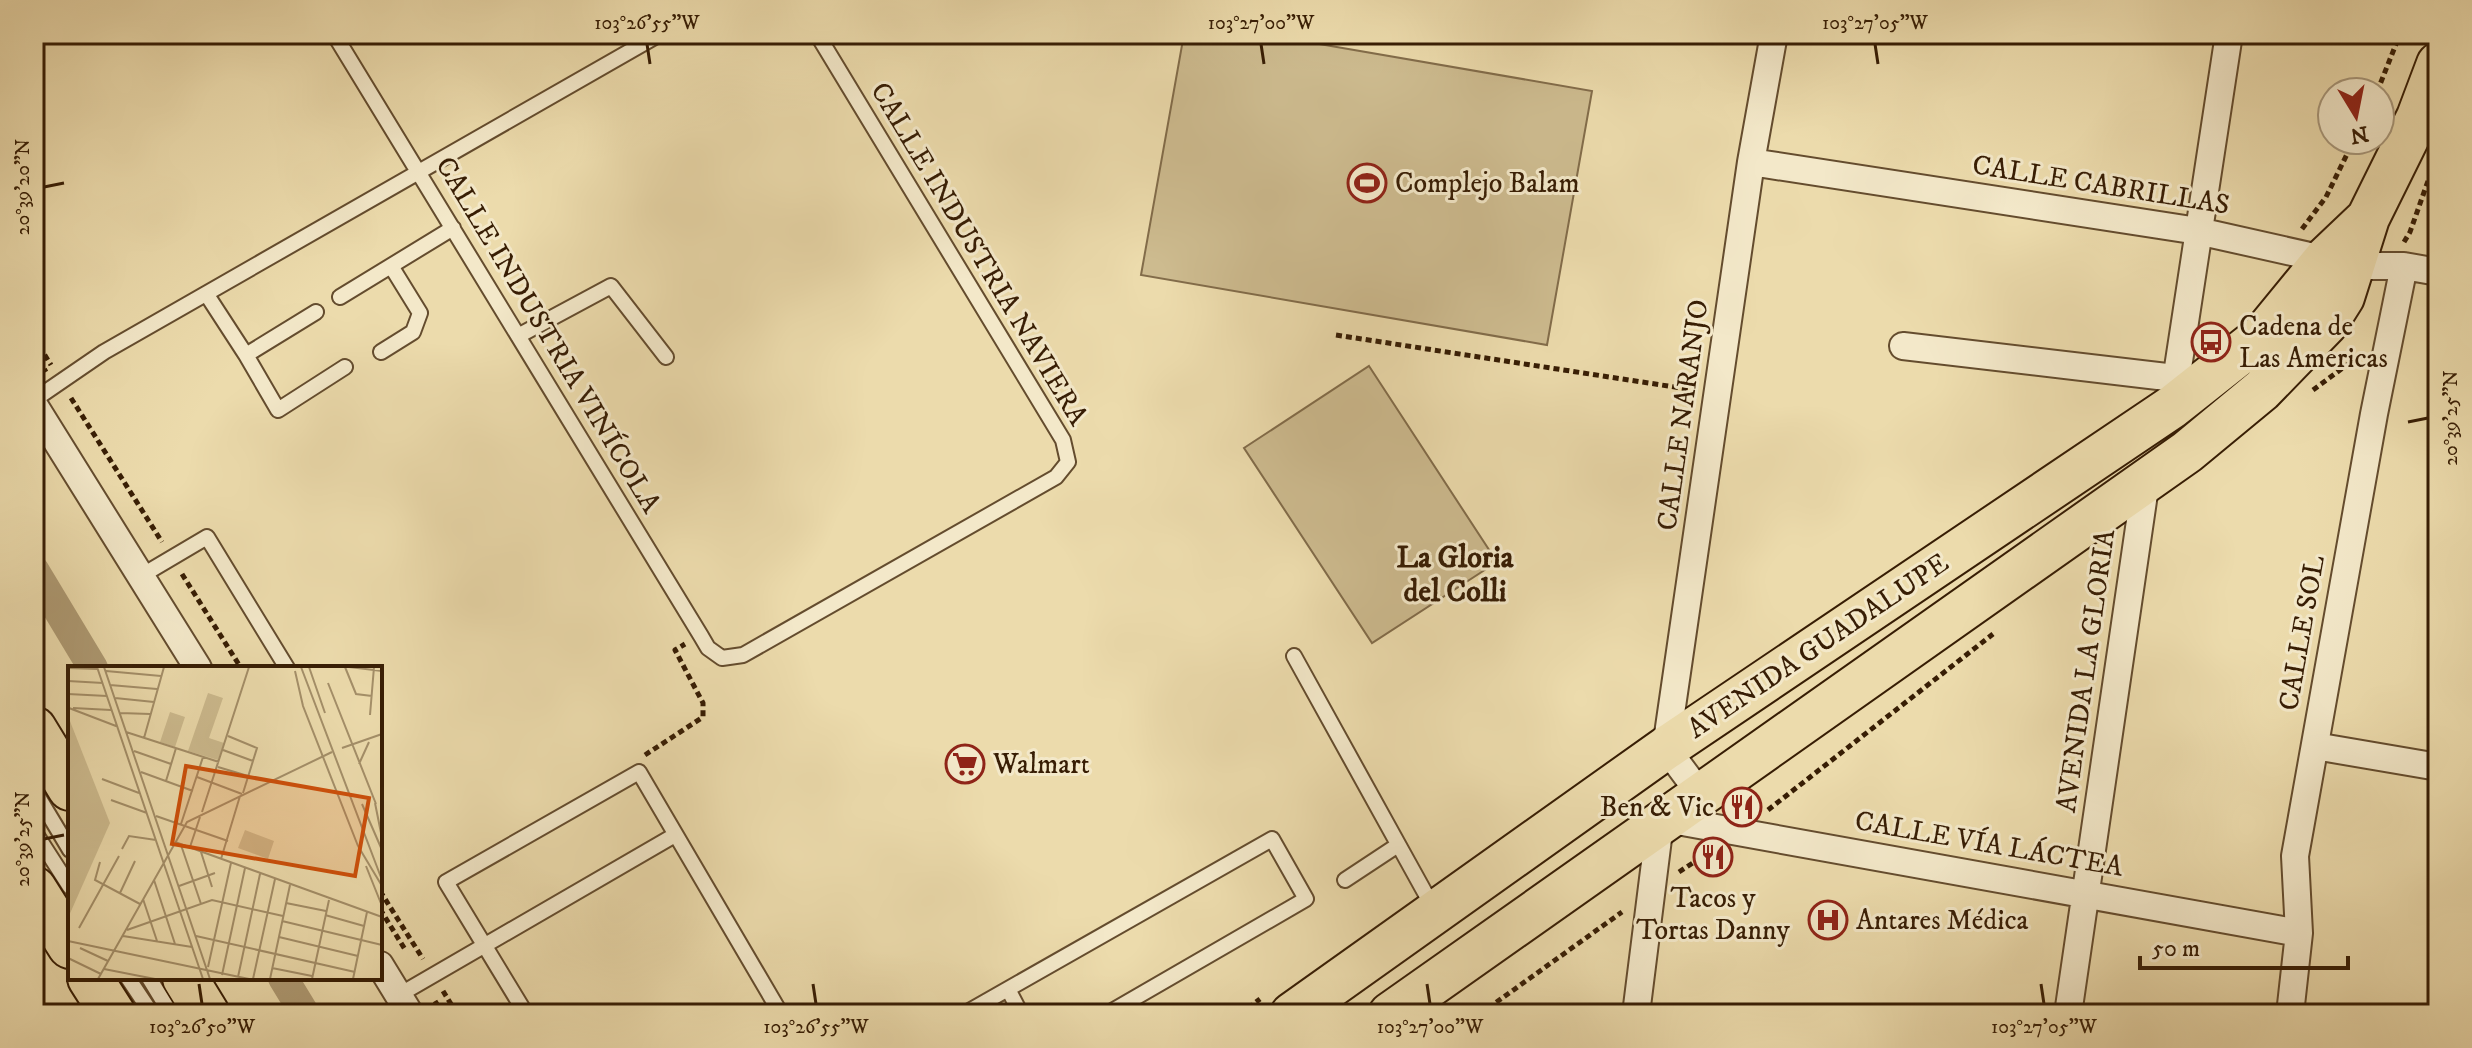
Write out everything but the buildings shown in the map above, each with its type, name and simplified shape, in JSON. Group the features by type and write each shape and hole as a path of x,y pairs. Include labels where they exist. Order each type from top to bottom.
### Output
{"highway":[{"path":"34,729 68,785"},
{"path":"34,889 68,943"},
{"path":"91,980 113,1014"},
{"path":"186,980 207,1014"}],"main road":[{"path":"2340,262 2368,218 2418,117 2438,64"},
{"name":"AVENIDA GUADALUPE","path":"1292,1014 2173,393 2262,336 2340,262"},
{"name":"AVENIDA GUADALUPE","path":"1390,1014 2187,452 2273,379 2326,324 2343,297 2340,262"}],"street":[{"name":"CALLE NARANJO","path":"1666,748 1751,162 1774,34"},
{"path":"1903,346 2173,393 2229,34"},
{"name":"CALLE CABRILLAS","path":"1751,162 2198,231 2340,262 2404,266 2438,272"},
{"name":"CALLE SOL","path":"2290,1014 2299,933 2295,856 2374,414 2404,266"},
{"path":"34,402 197,666"},
{"name":"AVENIDA LA GLORIA","path":"2068,1014 2146,480"},
{"path":"2315,746 2438,767"},
{"path":"1666,748 1701,795"},
{"path":"1636,1014 1663,821"},
{"name":"CALLE VÍA LÁCTEA","path":"1663,821 2299,933"},
{"path":"382,968 404,1005"}],"lane":[{"name":"CALLE INDUSTRIA VINÍCOLA","path":"334,34 708,648 722,658"},
{"path":"34,402 104,352 660,34"},
{"name":"CALLE INDUSTRIA NAVIERA","path":"722,658 743,655 811,617 1056,477 1068,462 1063,440 817,34"},
{"path":"340,297 453,228"},
{"path":"381,352 413,332 420,313 391,266"},
{"path":"518,336 611,286 666,357"},
{"path":"207,295 278,410 345,367"},
{"path":"246,355 316,312"},
{"path":"141,576 207,537 286,666"},
{"path":"1294,656 1436,913"},
{"path":"526,1014 446,882 639,772 781,1014"},
{"path":"34,790 68,847"},
{"path":"34,831 68,884"},
{"path":"404,1005 433,976 675,835"},
{"path":"964,1014 1272,839 1306,899 1107,1014"},
{"path":"1345,880 1398,845"},
{"path":"129,980 152,1014"},
{"path":"150,980 171,1014"},
{"path":"1008,989 1021,1014"}],"path":[{"path":"2383,76 2400,34"},
{"path":"1336,335 1719,394"},
{"path":"34,338 240,666"},
{"path":"639,772 638,760 703,717 703,703 675,650 685,643"},
{"path":"1480,1014 1651,890"},
{"path":"382,894 457,1014"}],"shaded area":[{"name":"Complejo Balam","path":"1184,34 1261,34 1592,91 1547,345 1141,275"},
{"path":"1369,366 1497,562 1372,643 1244,448"}],"waterway":[{"path":"34,570 92,666"},
{"path":"284,980 305,1014"}],"place":[{"name":"Complejo Balam","path":"1367,183"},
{"name":"Cadena de Las Americas","path":"2211,342"},
{"name":"Walmart","path":"965,764"},
{"name":"Ben & Vic","path":"1742,807"},
{"name":"Tacos y Tortas Danny","path":"1713,857"},
{"name":"Antares Médica","path":"1828,920"}],"district":[{"name":"La Gloria del Colli","path":"1455,575"}]}
